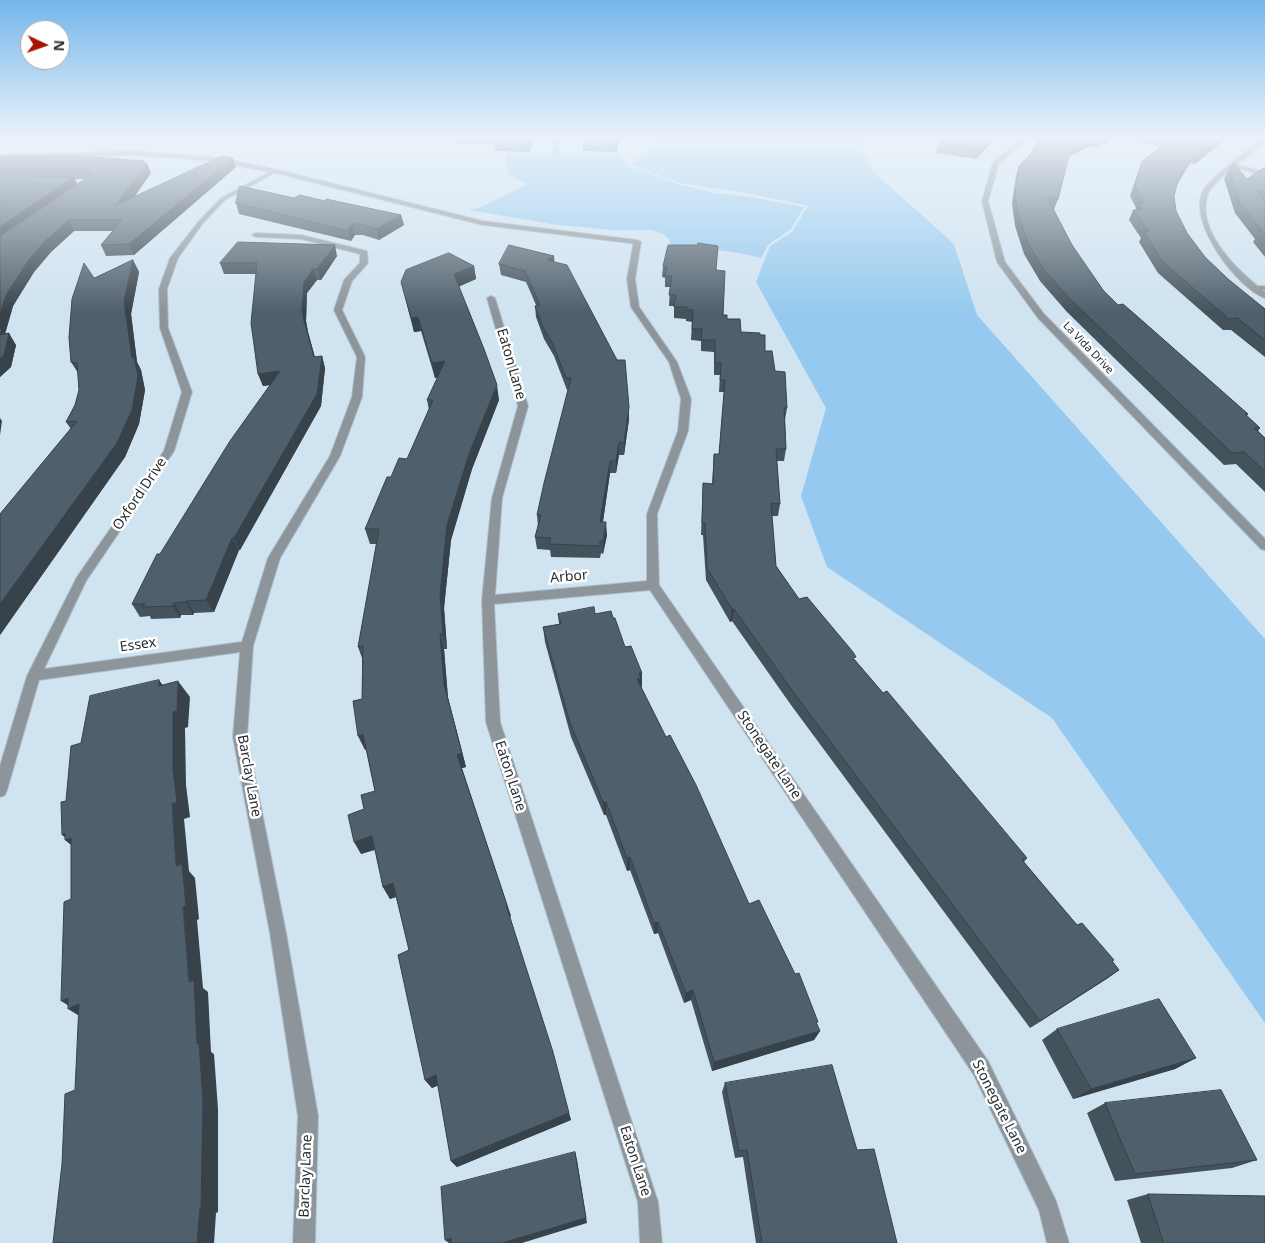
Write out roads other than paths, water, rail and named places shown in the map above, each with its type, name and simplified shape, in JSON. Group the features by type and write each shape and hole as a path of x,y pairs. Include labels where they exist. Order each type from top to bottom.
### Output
{"street":[{"name":"Oxford Drive","path":"0,790 34,676 81,580 169,451 187,392 164,328 163,289 174,258 201,222 227,197"},
{"path":"379,197 483,223 637,242 631,278 635,307 673,362 686,399 683,431 652,514 653,585"},
{"name":"La Vida Drive","path":"985,197 984,201 1001,262 1041,316 1265,546"},
{"path":"1205,197 1203,216 1215,243 1230,264 1254,288 1265,296"},
{"name":"Barclay Lane","path":"256,235 301,237 364,253 364,263 348,280 338,310 361,357 357,398 335,456 274,558 248,646 240,737 278,933 308,1116 304,1243"},
{"path":"1254,288 1265,288"},
{"name":"Eaton Lane","path":"491,298 523,406 497,498 488,600 493,722 648,1202 651,1243"},
{"name":"Arbor","path":"488,600 653,585"},
{"name":"Stonegate Lane","path":"653,585 981,1068 1049,1208 1058,1243"},
{"name":"Essex","path":"34,676 248,646"}]}
